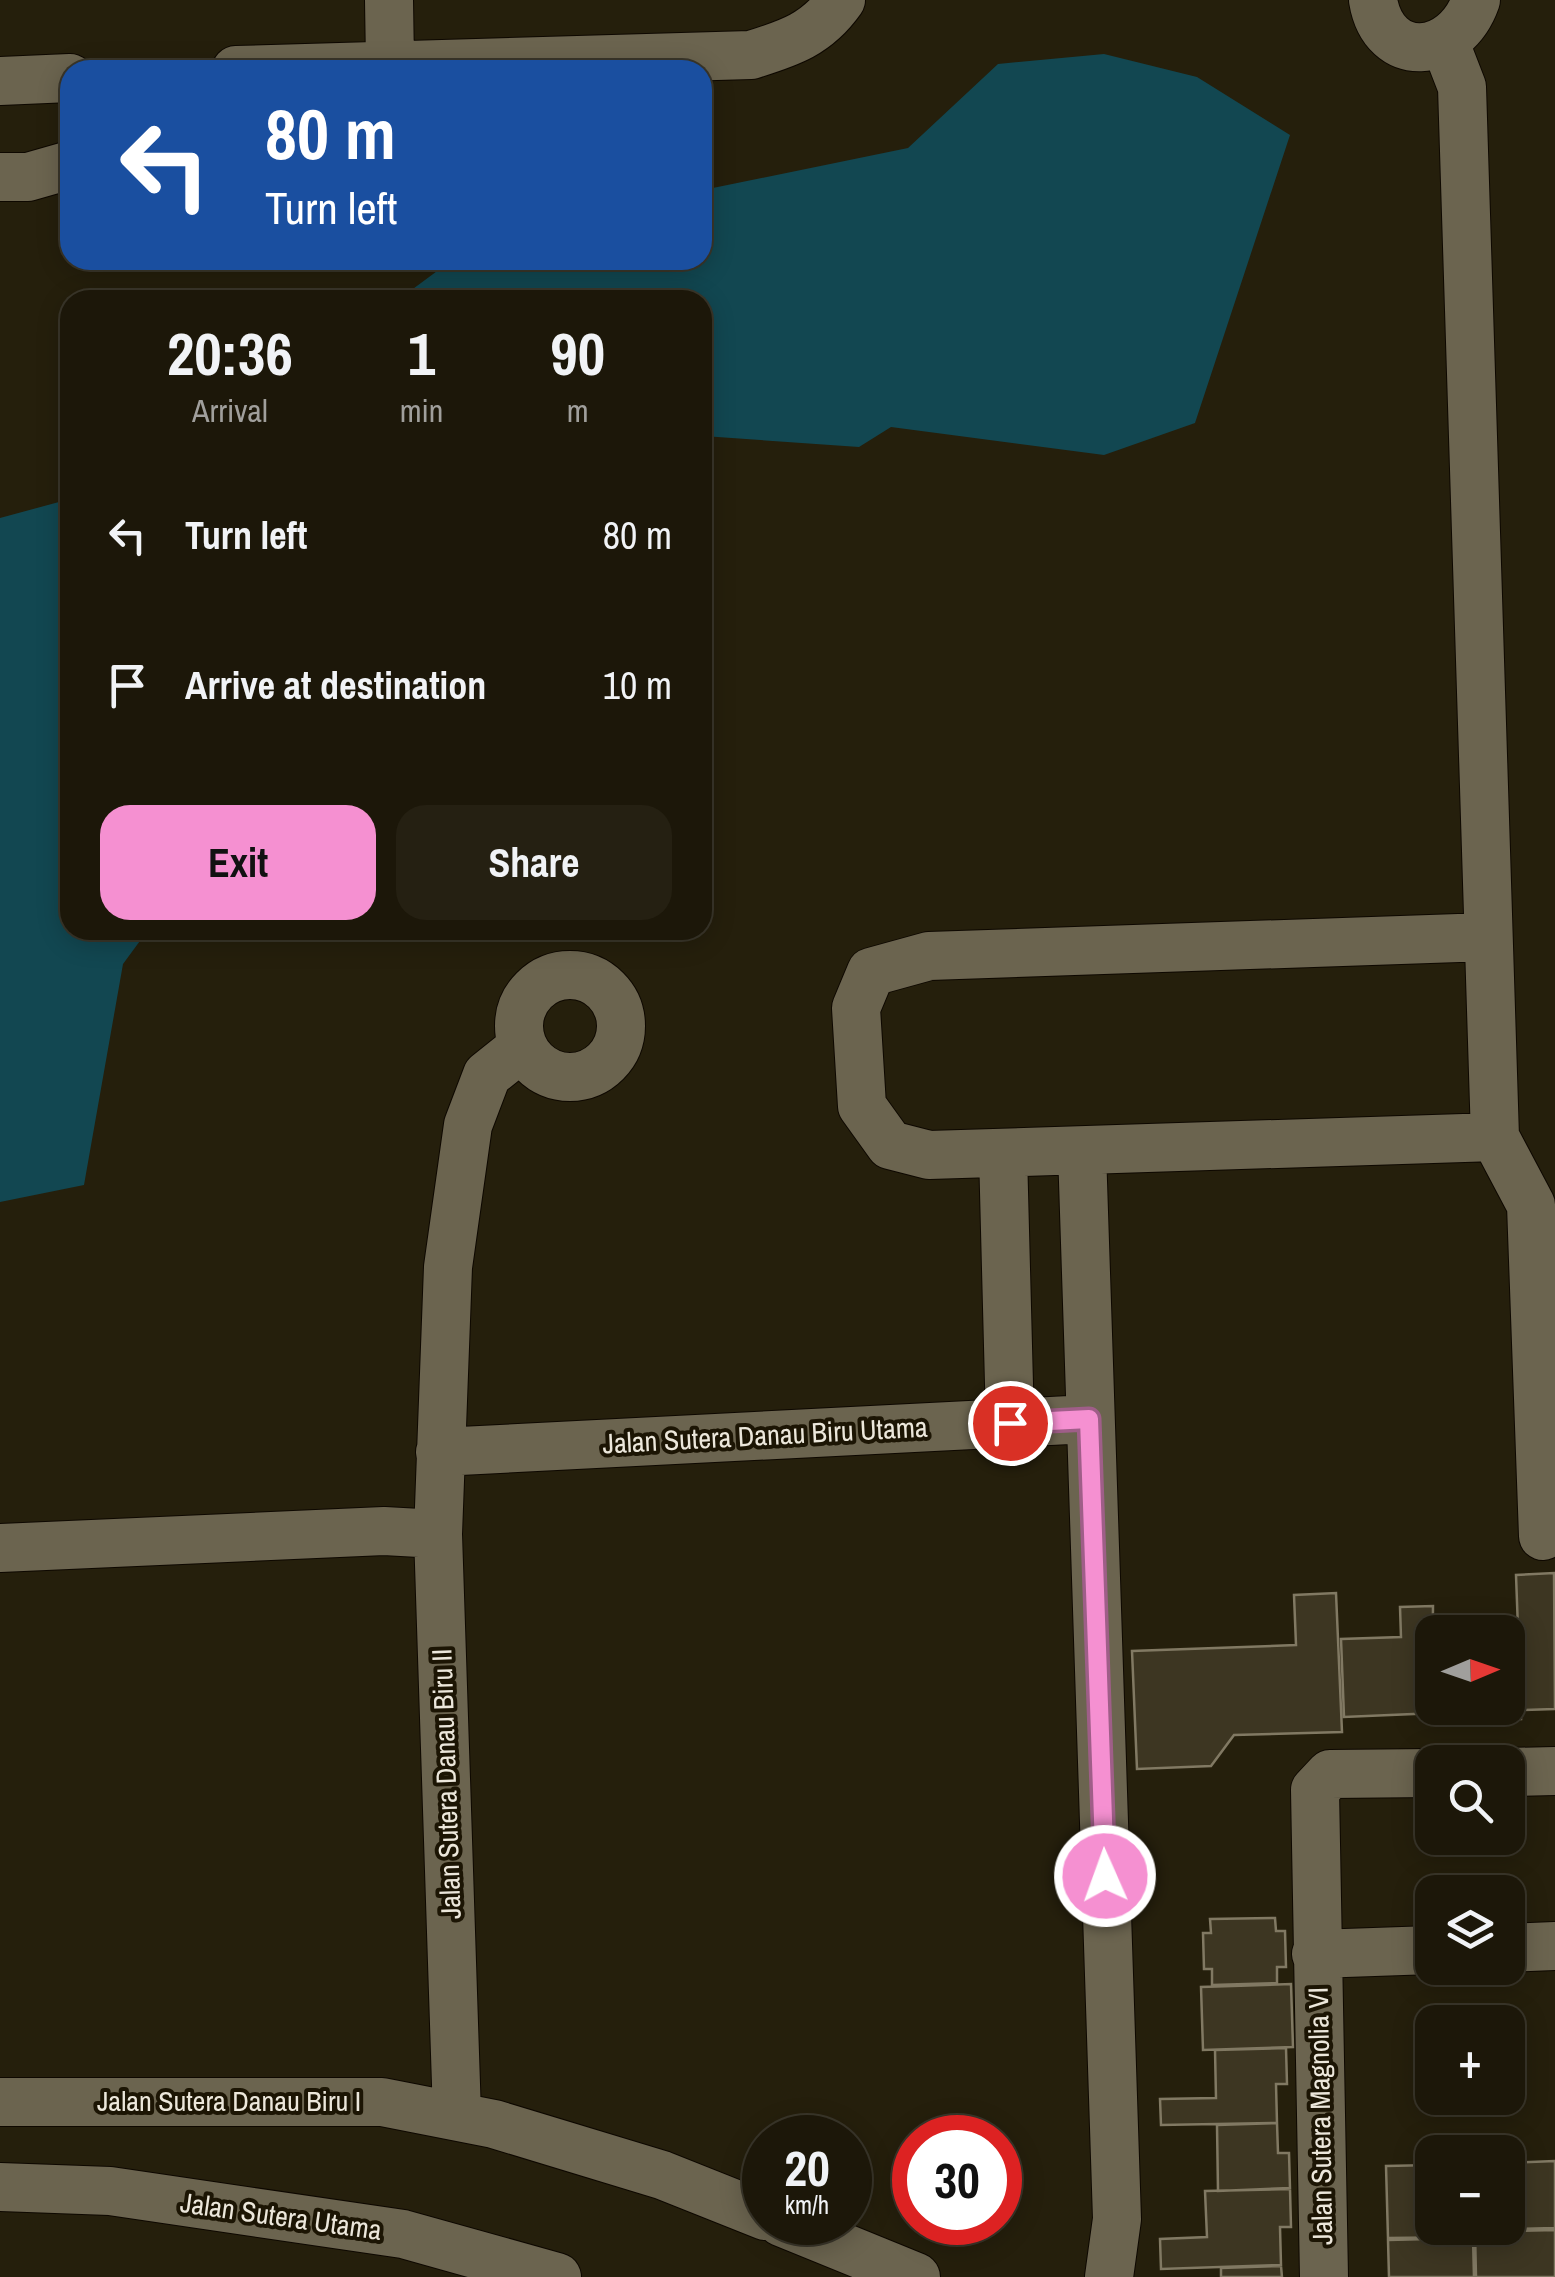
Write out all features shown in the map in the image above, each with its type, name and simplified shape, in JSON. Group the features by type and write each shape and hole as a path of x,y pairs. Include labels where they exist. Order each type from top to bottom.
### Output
{"street":[{"path":"389,0 390,60"},
{"path":"1373,0 1376,17 1393,38 1418,48 1445,43 1466,26 1476,0"},
{"path":"525,60 751,55 798,41 833,12"},
{"path":"1445,43 1462,87 1495,1138 1531,1205 1543,1536"},
{"path":"0,81 60,78"},
{"path":"0,177 28,177 60,168"},
{"path":"1488,937 929,956 871,972 856,1008 862,1106 890,1146 930,1155 1495,1138"},
{"name":"Jalan Sutera Danau Biru II","path":"457,2115 438,1534 448,1267 468,1125 487,1075 522,1047"},
{"path":"1082,1150 1117,2218 1109,2277"},
{"path":"1004,1153 1010,1423"},
{"name":"Jalan Sutera Danau Biru Utama","path":"440,1452 1089,1419"},
{"path":"0,1548 384,1531 438,1534"},
{"path":"1525,1772 1555,1771"},
{"name":"Jalan Sutera Magnolia VI","path":"1324,2277 1315,1790 1330,1774 1415,1773"},
{"path":"1525,1947 1555,1946"},
{"path":"1316,1954 1415,1951"},
{"name":"Jalan Sutera Danau Biru I","path":"0,2102 382,2102 457,2115 662,2175 742,2207"},
{"name":"Jalan Sutera Utama","path":"0,2187 110,2192 428,2259 557,2277"},
{"path":"838,2245 916,2277"}],"water":[{"path":"1104,54 1197,77 1290,135 1195,423 1104,455 891,427 859,447 712,437 712,290 412,290 438,270 712,270 712,188 908,148 998,64"},
{"path":"60,502 60,940 141,940 123,964 84,1185 0,1202 0,518"}],"building":[{"path":"1554,1573 1555,1709 1525,1710 1525,1615 1517,1615 1516,1575"},
{"path":"1336,1593 1342,1732 1234,1735 1211,1766 1137,1769 1132,1651 1296,1645 1294,1595"},
{"path":"1433,1606 1433,1615 1415,1615 1415,1714 1344,1717 1341,1639 1401,1637 1400,1607"},
{"path":"1275,1918 1276,1931 1285,1931 1286,1967 1277,1967 1277,1983 1212,1985 1212,1969 1204,1969 1203,1933 1211,1933 1210,1919"},
{"path":"1291,1984 1293,2047 1203,2050 1201,1987"},
{"path":"1286,2048 1287,2084 1276,2084 1277,2123 1161,2125 1160,2099 1216,2098 1215,2050"},
{"path":"1277,2123 1278,2153 1289,2153 1290,2188 1218,2191 1217,2125"},
{"path":"1555,2161 1555,2228 1525,2229 1525,2162"},
{"path":"1415,2165 1415,2238 1388,2238 1386,2166"},
{"path":"1290,2189 1291,2227 1280,2227 1281,2265 1161,2269 1160,2239 1207,2237 1205,2191"},
{"path":"1555,2230 1555,2277 1476,2277 1475,2245 1525,2245 1525,2231"},
{"path":"1415,2239 1415,2245 1473,2245 1474,2277 1389,2277 1388,2240"},
{"path":"1281,2266 1282,2277 1221,2277 1221,2268"}],"route":[{"path":"1010,1423 1089,1419 1105,1876"}]}
